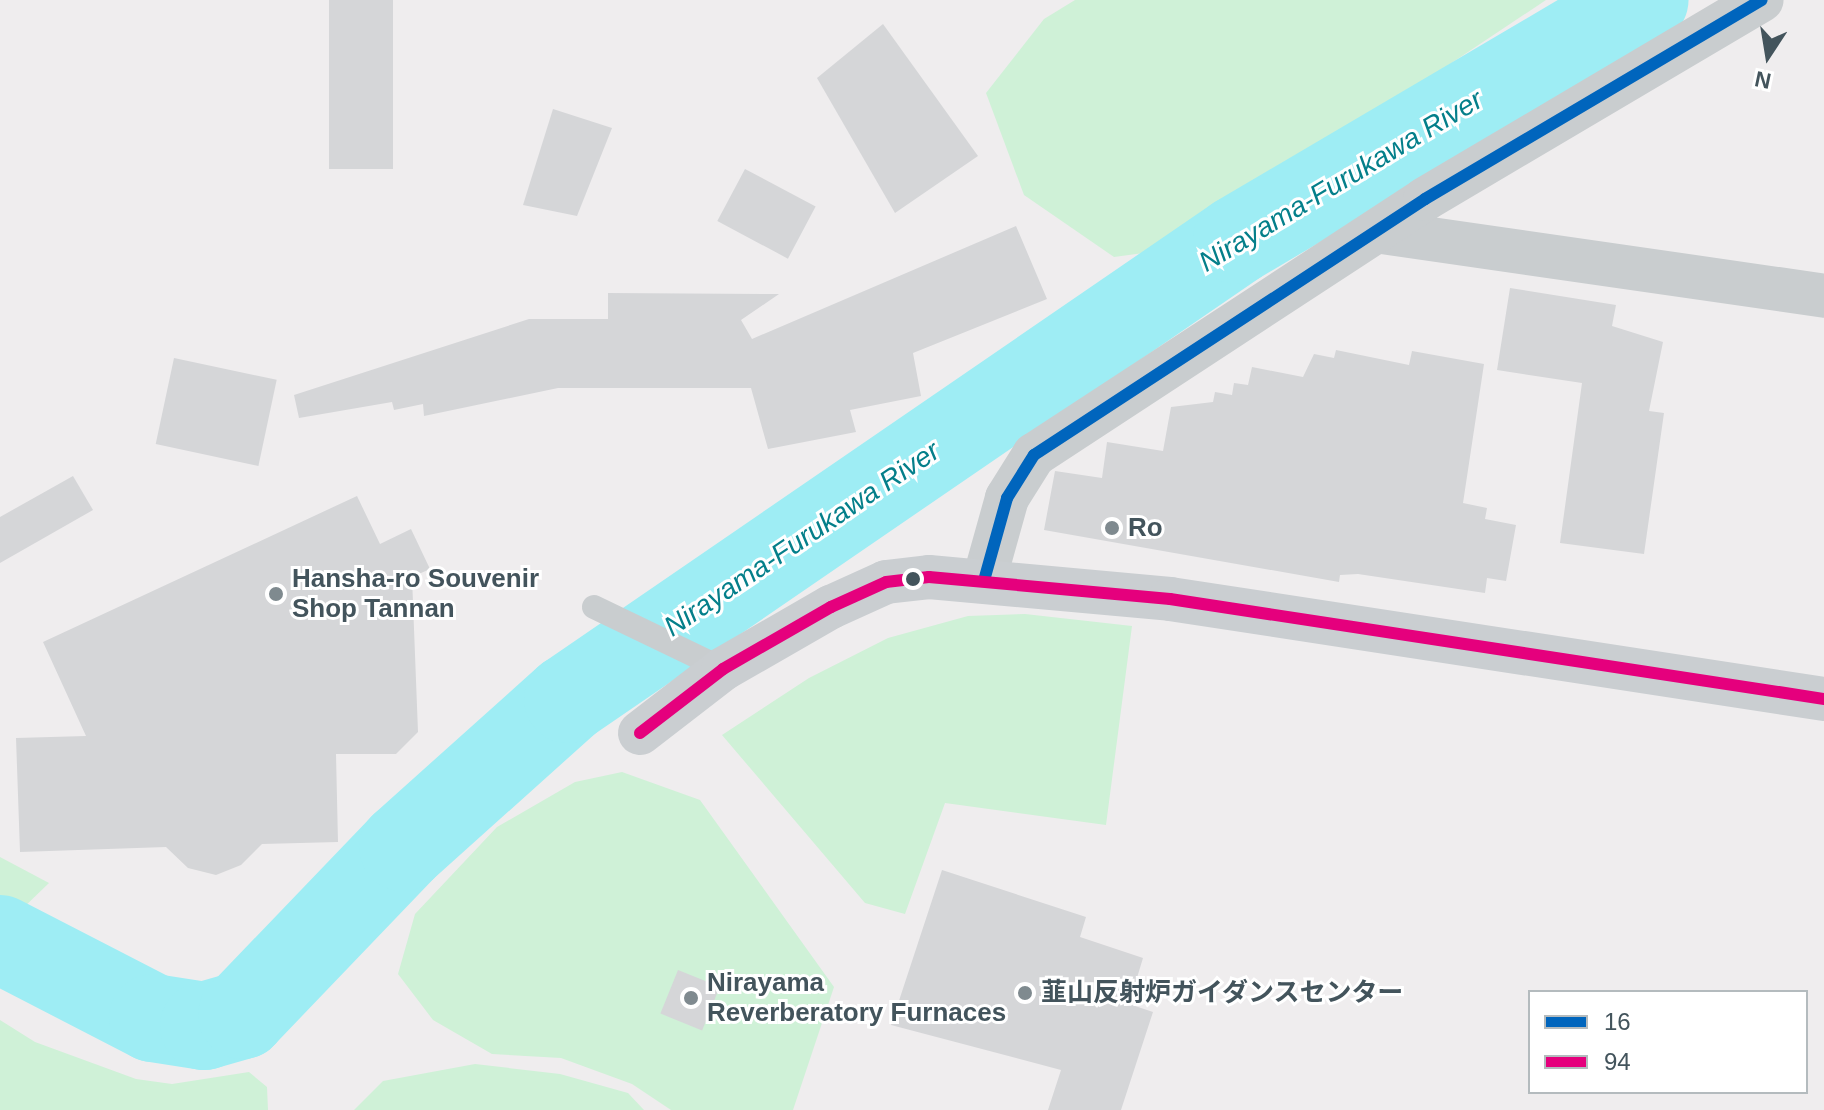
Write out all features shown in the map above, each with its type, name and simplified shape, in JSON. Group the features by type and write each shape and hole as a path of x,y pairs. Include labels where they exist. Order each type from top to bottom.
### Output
{"main road":[{"path":"640,733 703,661 886,582 985,577 1824,699"}],"street":[{"path":"985,577 1007,498 1034,455 1632,71 1762,0"},
{"path":"1382,232 1824,296"}],"lane":[{"path":"594,607 703,661"}],"green space":[{"path":"1075,0 1546,0 1173,249 1114,257 1024,195 986,93 1044,19"},
{"path":"1025,614 1132,626 1106,825 945,803 905,914 865,903 722,735 809,678 888,638 968,616"},
{"path":"622,772 700,800 834,987 793,1110 671,1110 632,1084 561,1058 492,1054 433,1020 398,974 415,914 497,827 575,782"},
{"path":"0,857 49,883 20,911 0,909"},
{"path":"0,1020 35,1042 136,1079 172,1084 249,1072 267,1087 268,1110 0,1110"},
{"path":"475,1064 560,1074 628,1093 644,1110 354,1110 383,1081"}],"building":[{"path":"329,0 393,0 393,169 329,169"},
{"path":"883,24 978,156 895,213 817,78"},
{"path":"553,109 612,128 577,216 523,205"},
{"path":"745,169 816,207 788,259 717,221"},
{"path":"1016,226 1047,299 913,353 921,396 850,410 856,432 768,449 751,388 558,388 424,416 423,404 394,410 392,402 299,418 294,395 529,319 608,319 608,293 779,294 741,320 752,339"},
{"path":"1510,288 1616,305 1612,326 1663,342 1649,411 1664,413 1644,554 1560,543 1582,383 1497,370"},
{"path":"1336,350 1409,365 1412,351 1484,364 1463,503 1487,508 1485,519 1516,525 1506,581 1487,578 1485,593 1358,574 1340,575 1339,582 1044,530 1055,471 1102,478 1107,442 1163,451 1171,407 1213,402 1215,392 1232,395 1234,383 1248,385 1252,367 1303,377 1314,354 1334,358"},
{"path":"174,358 277,380 258,466 156,444"},
{"path":"73,476 93,510 0,563 0,517"},
{"path":"357,496 380,544 411,529 430,569 412,577 418,732 396,754 336,754 338,842 262,844 241,865 216,875 188,868 166,847 20,852 16,738 86,736 43,642"},
{"path":"942,870 1086,917 1080,937 1143,958 1129,1004 1153,1012 1121,1110 1048,1110 1061,1070 891,1025"},
{"path":"678,970 720,987 702,1030 660,1014"}],"waterway":[{"name":"Nirayama-Furukawa River","path":"0,939 153,1018 204,1026 242,1015 403,847 568,699 1237,240 1645,0"}],"transit line":[{"name":"16","path":"985,577 1007,498 1034,455 1425,199 1762,0"},
{"name":"94","path":"640,733 723,669 831,607 886,582 929,577 1170,599 1824,699"}],"place":[{"name":"Ro","path":"1112,528"},
{"name":"Hansha-ro Souvenir Shop Tannan","path":"276,594"},
{"name":"韮山反射炉ガイダンスセンター","path":"1025,993"},
{"name":"Nirayama Reverberatory Furnaces","path":"691,998"}]}
